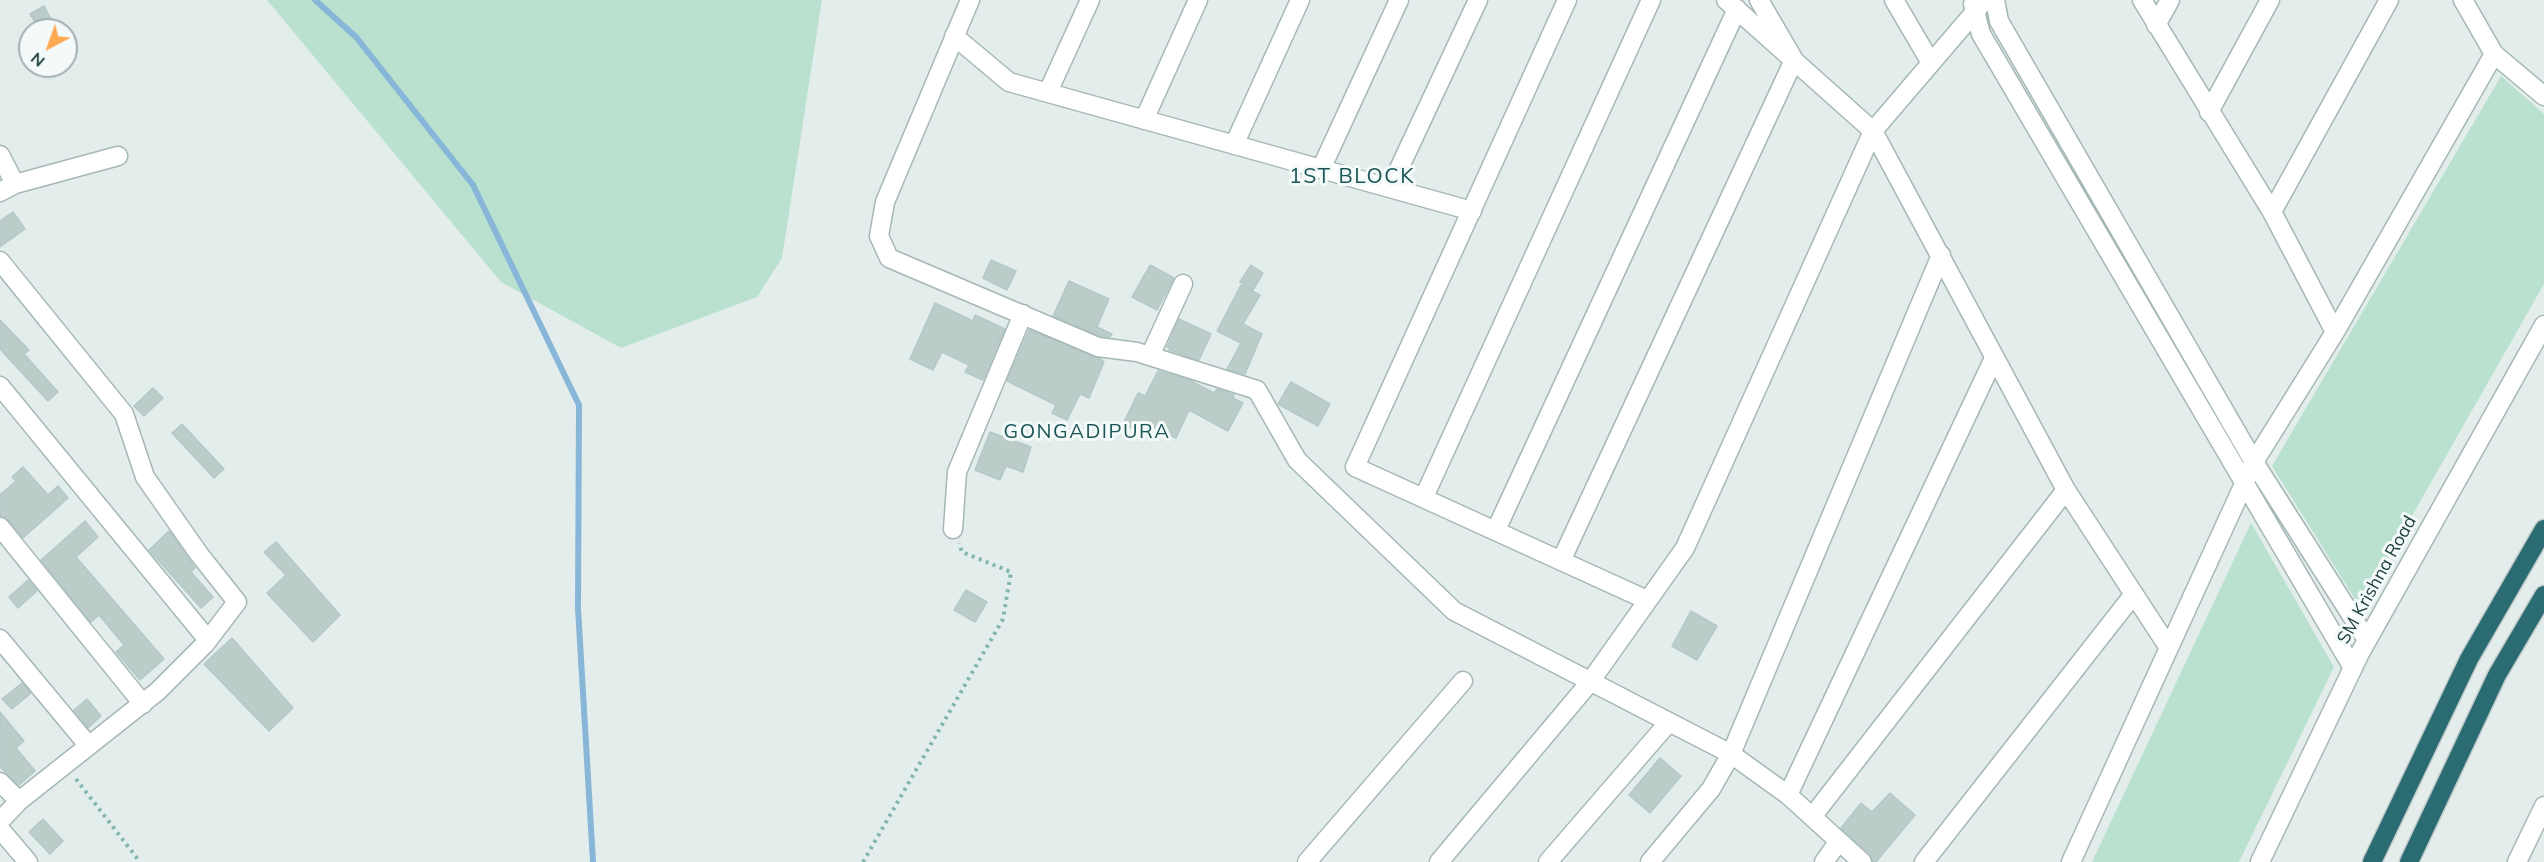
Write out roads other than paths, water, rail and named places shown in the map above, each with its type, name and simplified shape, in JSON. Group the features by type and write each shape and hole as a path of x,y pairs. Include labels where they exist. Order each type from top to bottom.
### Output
{"highway":[{"path":"2372,862 2469,659 2544,529"},
{"path":"2409,862 2497,675 2544,595"}],"street":[{"path":"970,0 885,202 879,236 888,258 1098,347 1137,352 1257,390 1297,460 1454,611 1731,754 1788,795 1862,862"},
{"path":"1048,92 1090,0"},
{"path":"1144,120 1198,0"},
{"path":"1234,145 1300,0"},
{"path":"1321,169 1399,0"},
{"path":"1390,188 1478,0"},
{"path":"1568,0 1355,467 1647,600"},
{"path":"1424,497 1651,0"},
{"path":"1759,0 1794,60"},
{"path":"1894,0 1931,63"},
{"path":"1995,0 1999,21 2254,462 2367,640"},
{"path":"2142,0 2272,212 2335,332"},
{"path":"2156,25 2170,0"},
{"path":"2209,112 2270,0"},
{"path":"2272,212 2389,0"},
{"path":"2463,0 2494,54 2544,96"},
{"path":"1439,862 1590,682 1685,549 1873,131 1977,4"},
{"path":"1977,4 1981,34 2353,668"},
{"path":"1496,530 1731,5 1873,131 2066,490 2169,648"},
{"path":"954,36 1009,82 1472,211"},
{"path":"2071,862 2254,462 2335,332 2494,54"},
{"path":"1561,561 1794,60"},
{"path":"0,155 7,188 118,156"},
{"path":"1650,862 1712,789 1731,754 1941,255"},
{"path":"0,261 124,414 145,477 237,603 208,640 158,691 87,745 19,801 0,821"},
{"path":"1150,356 1183,284"},
{"path":"953,529 957,472 1023,314"},
{"name":"SM Krishna Road","path":"2260,862 2367,640 2544,325"},
{"path":"1788,795 1994,358"},
{"path":"0,386 208,640"},
{"path":"1812,817 2066,490"},
{"path":"0,527 143,704"},
{"path":"1924,862 2134,594"},
{"path":"0,639 87,745"},
{"path":"1307,862 1463,681"},
{"path":"1548,862 1669,722"},
{"path":"0,782 19,801"},
{"path":"2517,862 2544,806"},
{"path":"0,829 28,862"},
{"path":"1824,862 1839,841"}],"waterway":[{"path":"315,0 356,37 473,185 579,405 578,608 593,862"}],"district":[{"name":"1ST BLOCK","path":"1352,177"},
{"name":"GONGADIPURA","path":"1087,432"}]}
